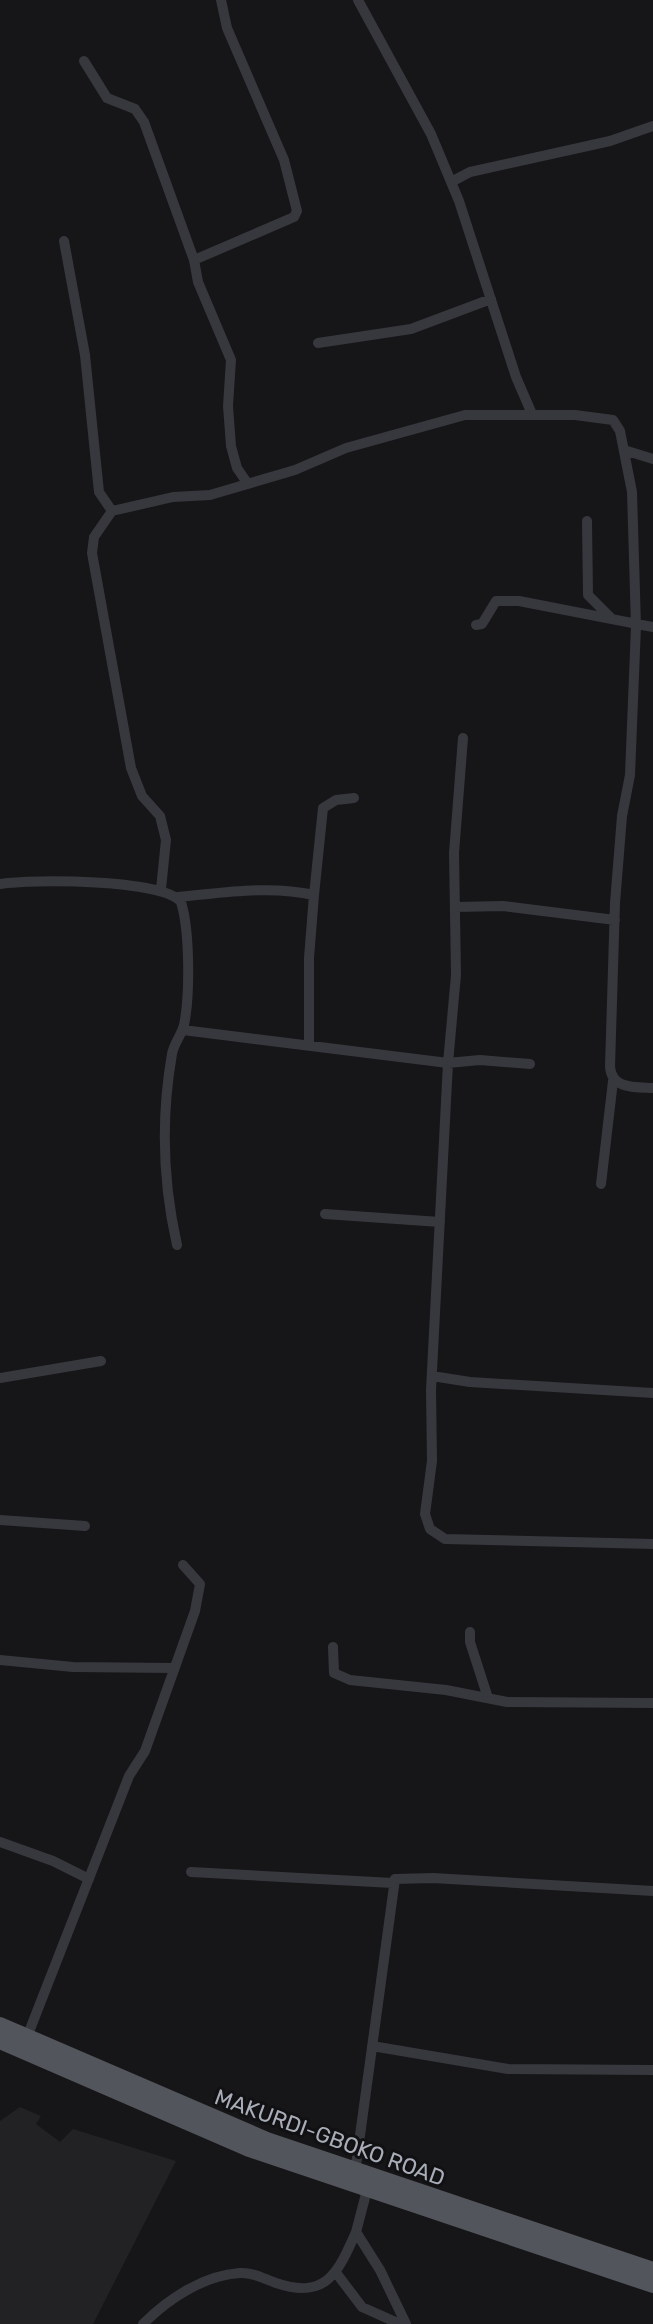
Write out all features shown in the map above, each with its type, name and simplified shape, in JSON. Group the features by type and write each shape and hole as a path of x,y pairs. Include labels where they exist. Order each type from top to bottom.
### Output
{"main road":[{"name":"MAKURDI-GBOKO ROAD","path":"0,2025 194,2111 355,2172 653,2270"},
{"path":"0,2041 185,2124 367,2190 653,2285"}],"street":[{"path":"194,260 294,217 297,211 284,160 227,28 221,0"},
{"path":"358,0 431,134 451,182 516,377 532,414"},
{"path":"84,61 107,98 135,109 142,117 194,260 198,282 231,360 228,406 237,468 248,484"},
{"path":"451,182 470,172 610,141 653,126"},
{"path":"64,241 85,355 99,492 112,511"},
{"path":"318,343 411,329 491,299"},
{"path":"161,889 166,840 160,816 142,796 131,768 92,553 94,537 112,511 173,497 210,495 346,448 465,415 532,414 613,420 620,431 632,492 636,626 630,775 622,816 615,920 610,1067 613,1081 601,1184"},
{"path":"624,450 653,459"},
{"path":"227,490 237,468"},
{"path":"587,521 588,595 611,618"},
{"path":"476,625 482,624 496,601 519,601 653,627"},
{"path":"463,738 454,853 456,975 448,1063 432,1376 432,1461 425,1514 435,1535 445,1539 653,1544"},
{"path":"309,1045 309,958 323,808 336,800 354,798"},
{"path":"0,884 58,881 161,889 178,897 237,890 295,891 314,895"},
{"path":"177,1245 165,1169 172,1054 183,1030 185,913 178,897"},
{"path":"455,907 503,906 615,920"},
{"path":"183,1030 448,1063 480,1060 530,1064"},
{"path":"613,1081 653,1088"},
{"path":"325,1214 440,1222"},
{"path":"0,1378 101,1361"},
{"path":"432,1376 470,1382 653,1393"},
{"path":"0,1520 85,1526"},
{"path":"27,2037 69,1922 129,1776 145,1751 195,1611 200,1584 183,1565"},
{"path":"470,1632 488,1698"},
{"path":"333,1647 334,1673 350,1680 530,1704 653,1703"},
{"path":"0,1660 73,1667 173,1668"},
{"path":"0,1842 63,1865 89,1879"},
{"path":"191,1872 393,1883"},
{"path":"355,2172 395,1879 433,1878 653,1891"},
{"path":"372,2046 508,2069 653,2070"},
{"path":"143,2324 189,2289 228,2275 249,2273 303,2289 315,2287 337,2274 356,2232 367,2190"},
{"path":"356,2232 380,2270 406,2324"},
{"path":"337,2274 362,2307 400,2324"}],"shaded area":[{"path":"20,2107 41,2116 36,2124 60,2142 73,2129 176,2161 93,2324 0,2324 0,2121"}]}
